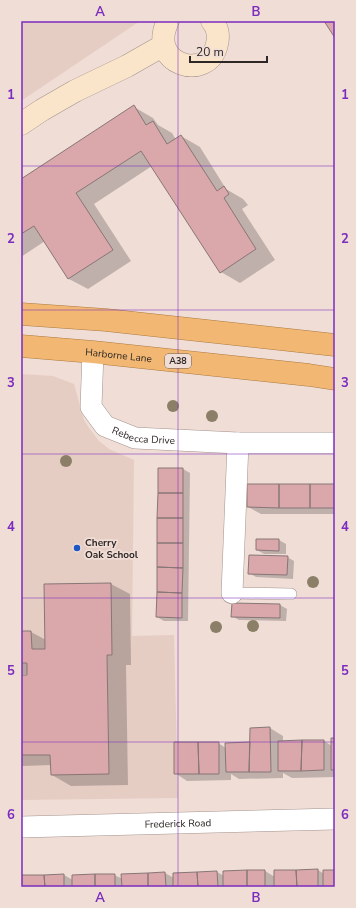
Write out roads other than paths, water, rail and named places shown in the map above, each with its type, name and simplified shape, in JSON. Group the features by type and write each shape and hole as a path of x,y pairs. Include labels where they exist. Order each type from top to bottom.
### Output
{"highway":[{"path":"21,314 106,320 335,345"},
{"name":"Harborne Lane","path":"21,346 93,352 335,380"}],"main road":[{"path":"168,21 163,36 164,45 172,58 180,64 194,66 204,63 212,56 216,48 218,31 212,21"},
{"path":"21,124 75,91 127,66 164,45"}],"street":[{"name":"Rebecca Drive","path":"93,352 91,407 105,426 135,438 238,443 335,443"},
{"path":"232,593 238,443"},
{"name":"Frederick Road","path":"21,827 335,819"}],"lane":[{"path":"232,593 291,594"}],"place":[{"name":"Cherry Oak School","path":"77,548"}]}
